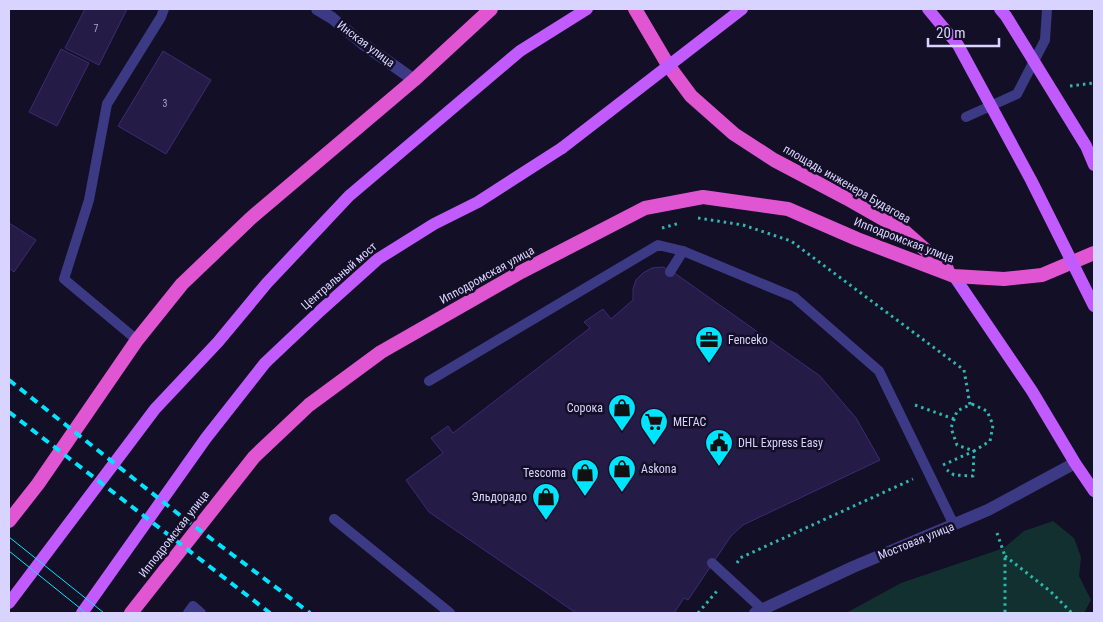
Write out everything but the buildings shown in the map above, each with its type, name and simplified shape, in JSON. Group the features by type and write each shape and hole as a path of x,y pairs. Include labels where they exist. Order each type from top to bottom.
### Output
{"highway":[{"path":"9,521 38,484 137,340 182,284 251,218 414,80 491,9"},
{"name":"площадь инженера Будагова","path":"635,9 668,65 691,96 734,134 774,160 904,231 954,276"},
{"name":"Ипподромская улица","path":"131,613 254,457 309,405 381,352 521,272 645,208 704,197 788,209 858,239 954,276"},
{"path":"954,276 1004,279 1042,275 1094,253"}],"main road":[{"path":"9,603 155,409 349,196 520,51 587,9"},
{"name":"Центральный мост","path":"82,613 206,438 265,363 320,311 378,259 434,224 478,202 562,148 742,9"},
{"path":"928,9 958,45 1031,180 1094,306"},
{"path":"1000,9 1081,138 1094,165"},
{"path":"954,276 1032,391 1075,464 1094,491"}],"street":[{"name":"Инская улица","path":"317,9 332,18 362,43 414,80"},
{"name":"Мостовая улица","path":"758,611 853,567 988,510 1075,464"}],"lane":[{"path":"137,340 64,279 89,200 107,104 161,17 164,9"},
{"path":"966,117 1018,94 1045,40 1047,9"},
{"path":"429,381 658,245 683,251 794,297 879,371 954,525"},
{"path":"670,272 683,251"},
{"path":"334,519 450,613"},
{"path":"712,563 758,611"},
{"path":"188,613 194,606 201,613"}],"path":[{"path":"696,218 743,225 790,241 964,370 970,405"},
{"path":"653,230 688,220"},
{"path":"698,613 728,578 740,558 928,472 974,450 990,441 993,425 987,411 972,404 957,411 951,428 957,445 974,450"},
{"path":"898,410 914,405 954,419"},
{"path":"973,476 974,450"},
{"path":"997,533 1005,556 1005,613"},
{"path":"1005,556 1050,591 1072,613"}],"green space":[{"path":"1053,521 1074,538 1081,557 1079,576 1091,600 1084,613 846,613 901,583 1004,548 1024,531"}],"tram line":[{"path":"9,537 104,613"},
{"path":"9,551 86,613"}],"railway":[{"path":"9,380 181,516 310,613"},
{"path":"9,412 270,613"}],"place":[{"name":"Fenceko","path":"709,364"},
{"name":"Сорока","path":"622,432"},
{"name":"МЕГАС","path":"654,446"},
{"name":"DHL Express Easy","path":"719,467"},
{"name":"Askona","path":"622,493"},
{"name":"Tescoma","path":"585,497"},
{"name":"Эльдорадо","path":"546,521"}]}
